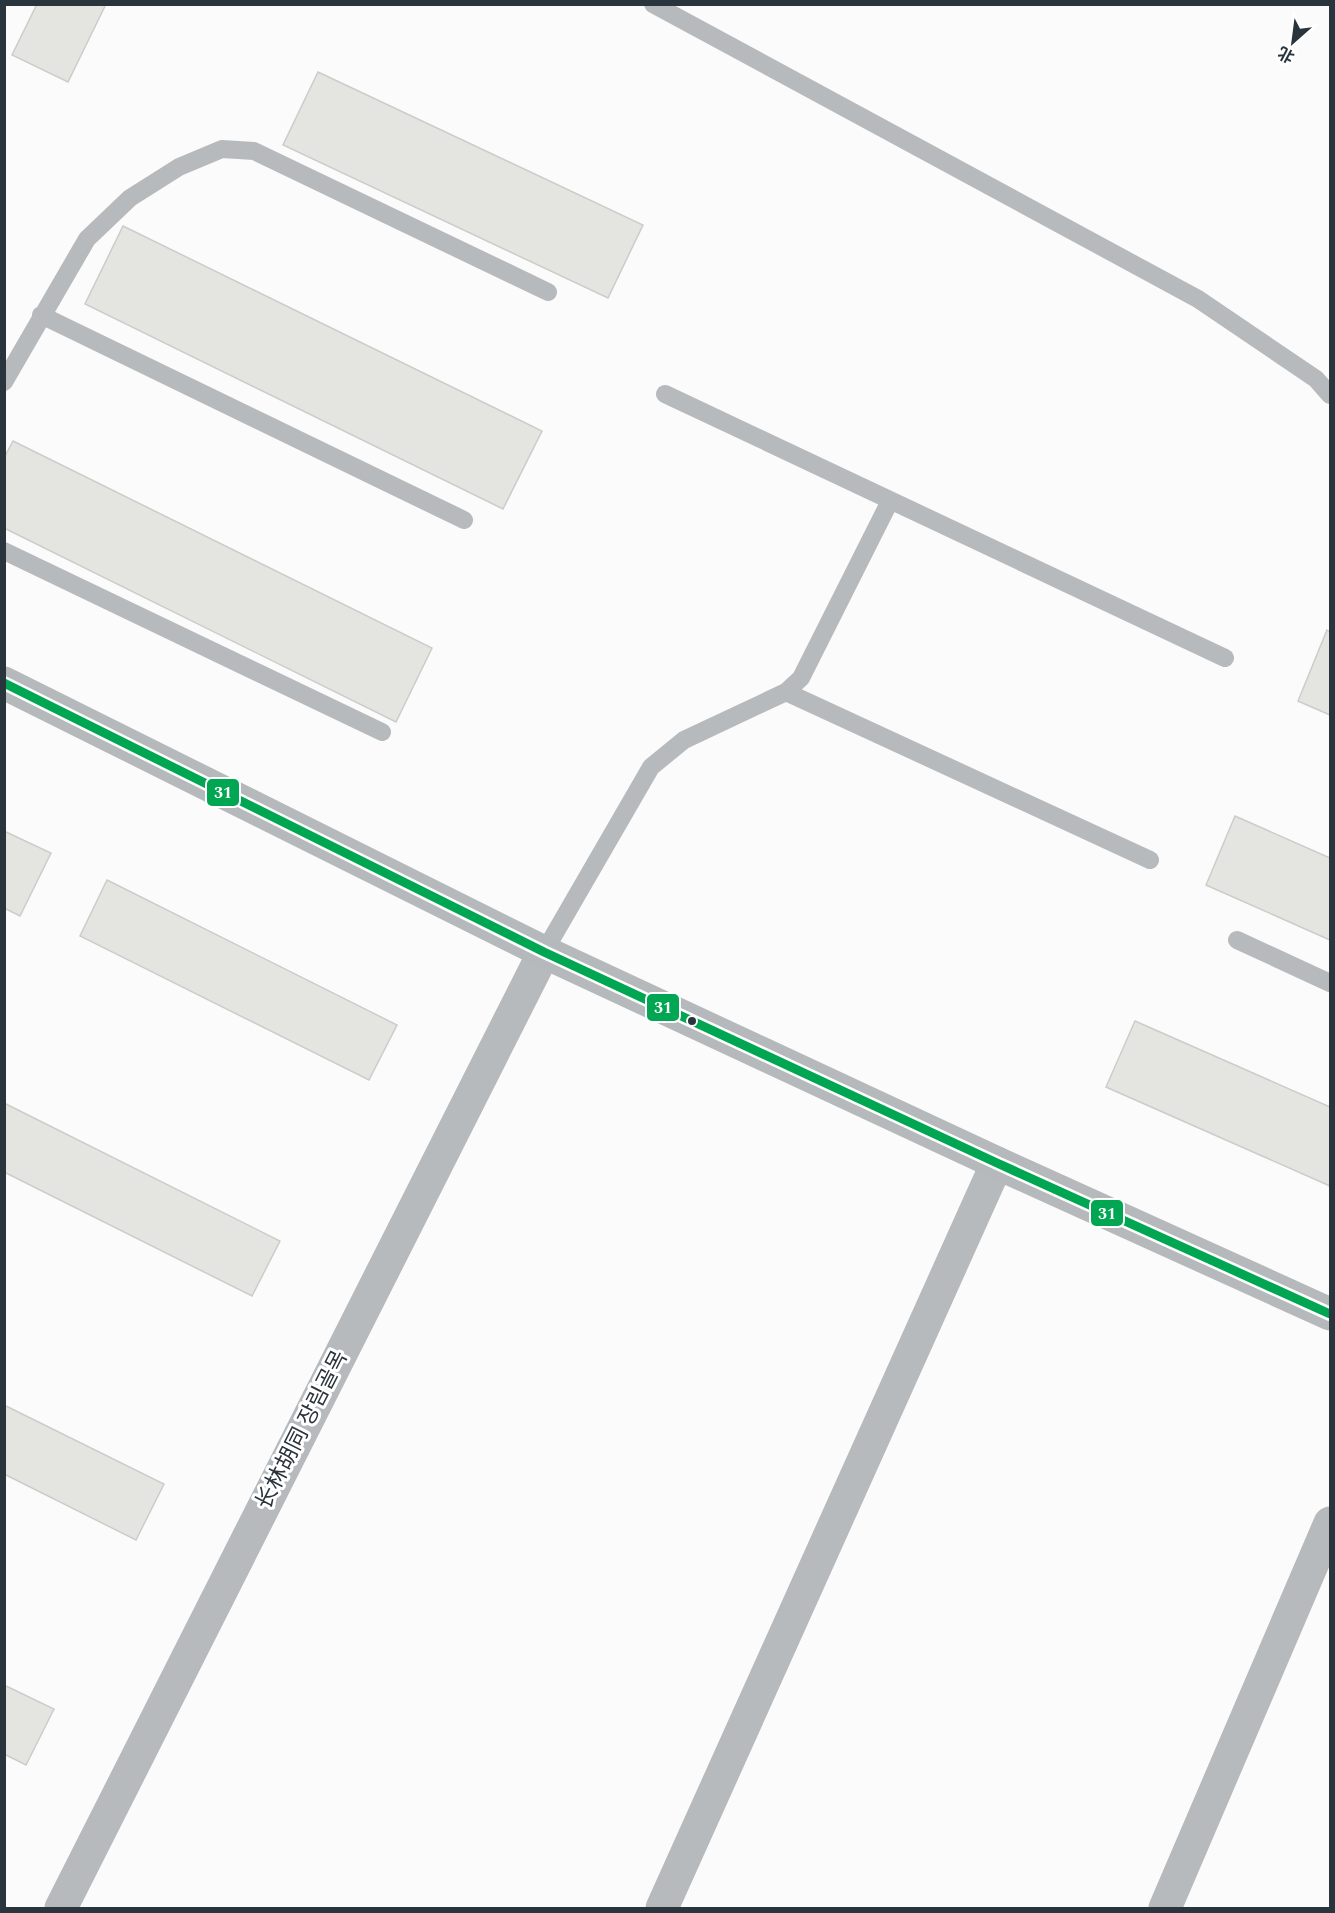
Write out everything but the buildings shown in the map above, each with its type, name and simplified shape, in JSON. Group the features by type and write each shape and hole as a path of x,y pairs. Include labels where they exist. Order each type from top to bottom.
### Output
{"street":[{"path":"4,683 544,952 997,1163 1330,1314"},
{"name":"长林胡同 장림골목","path":"61,1908 544,952"},
{"path":"662,1908 997,1163"},
{"path":"1165,1908 1330,1523"}],"lane":[{"path":"653,4 1198,298 1316,380 1330,395"},
{"path":"4,382 87,239 130,198 179,167 222,149 254,151 548,292"},
{"path":"41,315 464,520"},
{"path":"665,394 1225,658"},
{"path":"544,952 651,767 684,740 786,693 801,678 890,501"},
{"path":"4,551 382,732"},
{"path":"786,693 1150,860"},
{"path":"1237,940 1330,983"}],"transit line":[{"name":"31","path":"4,683 544,952 997,1163 1330,1314"}]}
